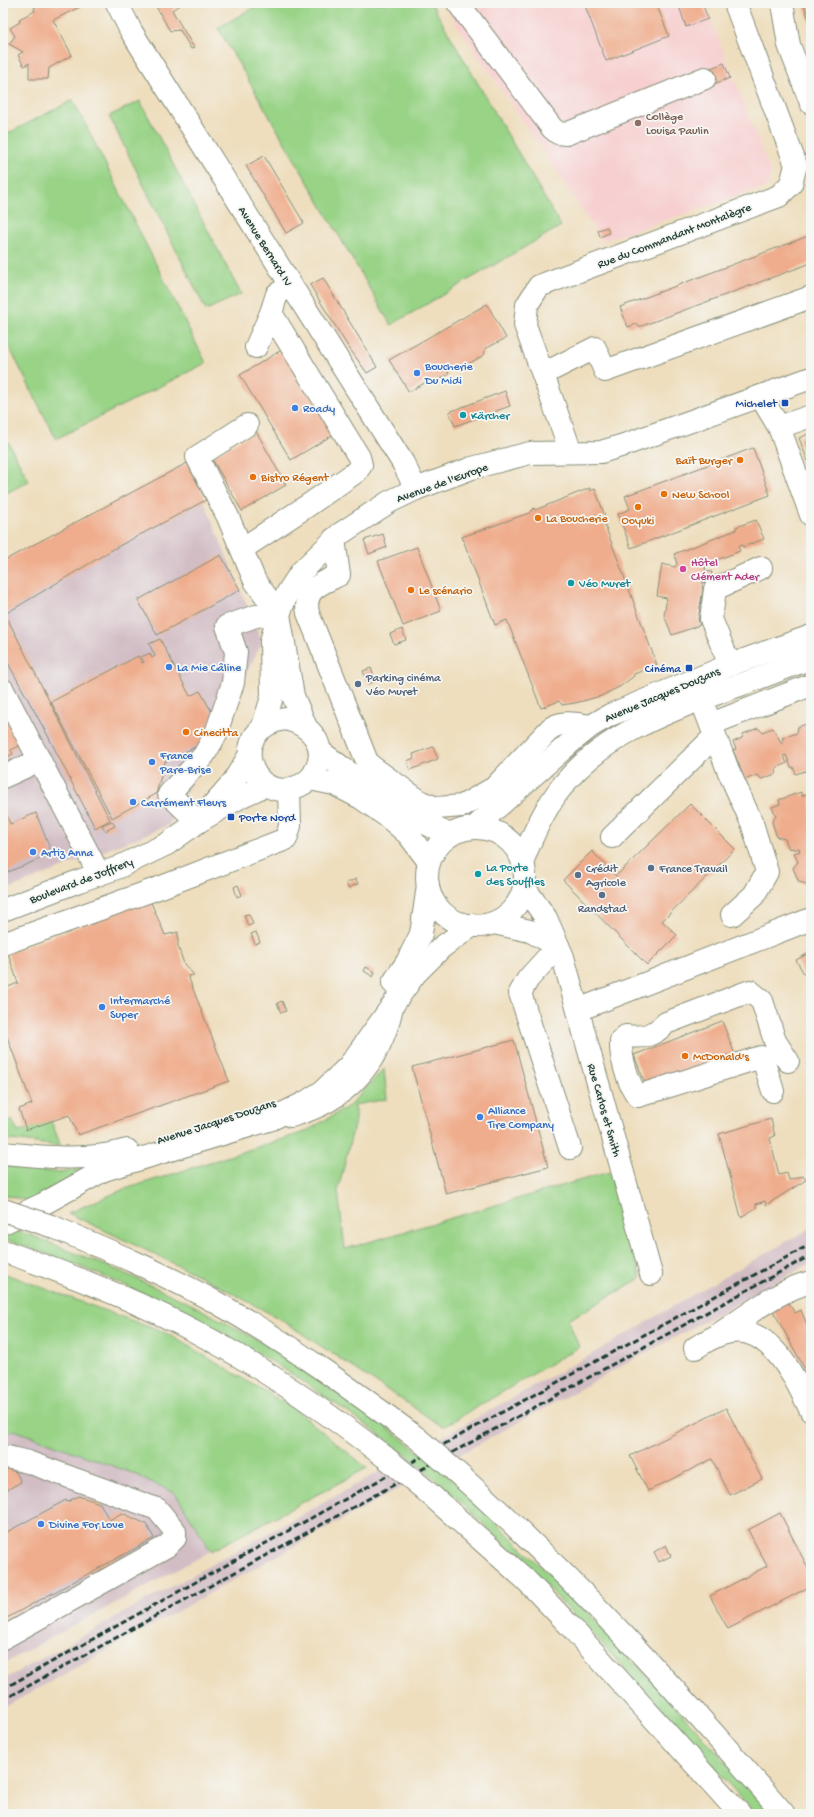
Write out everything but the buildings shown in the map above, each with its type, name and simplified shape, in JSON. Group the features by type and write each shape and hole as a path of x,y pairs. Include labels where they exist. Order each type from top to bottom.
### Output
{"main road":[{"name":"Avenue Bernard IV","path":"117,3 131,31 290,286 403,463 416,488"},
{"path":"458,3 552,128 558,133 566,134 705,78"},
{"name":"Rue du Commandant Montalègre","path":"571,452 525,325 527,305 539,286 779,196 791,184 796,165 736,3"},
{"path":"782,3 789,45 811,103"},
{"path":"256,347 271,314 277,294 290,286"},
{"path":"543,374 595,348 605,371 811,297"},
{"path":"242,549 356,472 361,465 359,457 271,314"},
{"name":"Avenue de l'Europe","path":"263,726 272,697 271,641 279,614 288,592 301,572 334,539 389,502 416,488 472,468 530,453 601,452 761,397 811,378"},
{"path":"761,397 779,427 811,514"},
{"path":"779,427 811,416"},
{"path":"247,425 197,457 228,517 256,581 279,614 293,696 306,727 316,740 321,752 396,807 418,820 450,835"},
{"path":"334,539 339,575 321,583 310,593 306,603 308,613 368,764 421,802 437,808 462,806 494,788 551,728 558,723 569,722 591,726"},
{"path":"730,665 711,619 715,589 761,568"},
{"path":"198,822 169,794 204,755 215,736 233,683 236,652 227,626 256,616 279,614"},
{"name":"Avenue Jacques Douzans","path":"475,827 591,726 610,715 730,665 811,636"},
{"name":"Avenue Jacques Douzans","path":"523,860 536,826 558,792 587,760 626,732 701,699 811,658"},
{"path":"612,837 713,730 811,685"},
{"path":"3,690 99,874"},
{"path":"701,699 728,770 752,823 767,872 754,895 732,915"},
{"path":"306,727 296,721 285,719 274,721 263,726 255,734 250,744 249,756 251,767 266,785 277,789 289,790 300,786 310,779 316,769 321,752"},
{"name":"Boulevard de Joffrery","path":"198,822 233,782 249,756"},
{"path":"3,777 40,760"},
{"path":"310,779 334,784 361,798 388,817 408,834 429,862"},
{"name":"Boulevard de Joffrery","path":"3,910 117,868 167,844 198,822 242,796 266,785"},
{"path":"3,944 159,888 286,839 290,826 289,790"},
{"path":"484,924 509,914 517,905 524,887 525,872 523,860 512,843 495,831 475,827 450,835 434,851 429,862 428,885 437,906 454,921 466,925 484,924 530,931 558,946 528,979 520,993 570,1148"},
{"name":"Avenue Jacques Douzans","path":"3,1153 72,1159 109,1155 263,1108 302,1090 334,1064 346,1050 407,962 421,934 428,885"},
{"name":"Rue Carlos et Smith","path":"524,887 546,918 563,957 651,1274"},
{"path":"578,1010 811,919"},
{"name":"Avenue Jacques Douzans","path":"3,1223 43,1204 104,1170 272,1120 306,1102 338,1077 358,1054 415,974 442,947 484,924"},
{"path":"773,1091 763,1059 761,1057 638,1096 633,1091 620,1051 621,1041 626,1036 640,1038 656,1032 666,1023 750,991 762,1000 775,1041 788,1061"},
{"path":"3,1210 51,1226 164,1276 218,1304 280,1341 344,1383 417,1438 509,1519 596,1606 653,1666 784,1814"},
{"path":"3,1251 63,1272 123,1296 196,1332 267,1373 328,1414 385,1457 424,1489 525,1579 570,1626 740,1814"},
{"path":"696,1348 779,1296 793,1288 811,1282"},
{"path":"717,1336 731,1332 745,1332 757,1336 767,1343 786,1364 811,1411"},
{"path":"3,1456 28,1462 157,1509 175,1531 175,1538 167,1546 3,1638"}],"shaded area":[{"name":"Collège Louisa Paulin","path":"442,3 704,3 771,173 768,186 602,241 548,158"},
{"path":"189,465 262,642 169,825 3,891 3,564"},
{"path":"811,1228 811,1263 466,1451 3,1708 3,1680 601,1349 694,1294"},
{"path":"14,1430 132,1473 175,1493 211,1551 3,1664 3,1436"}],"green space":[{"path":"261,3 431,3 561,226 391,325 218,28"},
{"path":"73,100 206,363 56,439 3,335 3,136"},
{"path":"140,101 241,294 206,310 109,116"},
{"path":"3,433 29,481 3,495"},
{"path":"384,1069 387,1099 355,1105 355,1121 338,1191 345,1249 609,1172 641,1278 568,1320 579,1347 443,1427 280,1319 206,1279 68,1213 122,1190 305,1132 349,1106"},
{"path":"12,1120 18,1132 51,1121 60,1146 3,1139 3,1124"},
{"path":"3,1166 60,1173 84,1168 87,1169 29,1201 3,1195"},
{"path":"3,1227 33,1236 122,1272 191,1304 263,1343 388,1428 448,1475 590,1615 691,1723 771,1814 755,1814 641,1686 582,1623 465,1506 397,1448 310,1386 276,1364 224,1334 131,1288 68,1262 3,1239"},
{"path":"3,1273 168,1334 296,1410 367,1468 211,1551 175,1493 132,1473 14,1430 3,1436"}],"railway":[{"path":"3,1689 486,1421 811,1244"},
{"path":"3,1700 811,1255"}],"place":[{"name":"Collège Louisa Paulin","path":"638,123"},
{"name":"Boucherie Du Midi","path":"417,373"},
{"name":"Michelet","path":"785,403"},
{"name":"Roady","path":"295,408"},
{"name":"Kärcher","path":"463,415"},
{"name":"Baït Burger","path":"740,460"},
{"name":"Bistro Régent","path":"253,477"},
{"name":"New School","path":"664,494"},
{"name":"Ooyuki","path":"638,507"},
{"name":"La Boucherie","path":"538,518"},
{"name":"Hôtel Clément Ader","path":"683,569"},
{"name":"Véo Muret","path":"571,583"},
{"name":"Le scénario","path":"411,590"},
{"name":"La Mie Câline","path":"169,667"},
{"name":"Cinéma","path":"689,668"},
{"name":"Parking cinéma Véo Muret","path":"358,684"},
{"name":"Cinecitta","path":"186,732"},
{"name":"France Pare-Brise","path":"152,762"},
{"name":"Carrément Fleurs","path":"133,802"},
{"name":"Porte Nord","path":"231,817"},
{"name":"Artiz Anna","path":"33,852"},
{"name":"France Travail","path":"651,868"},
{"name":"La Porte des Souffles","path":"478,874"},
{"name":"Crédit Agricole","path":"578,875"},
{"name":"Randstad","path":"602,895"},
{"name":"Intermarché Super","path":"102,1007"},
{"name":"McDonald's","path":"685,1056"},
{"name":"Alliance Tire Company","path":"480,1117"},
{"name":"Divine For Love","path":"41,1524"}]}
